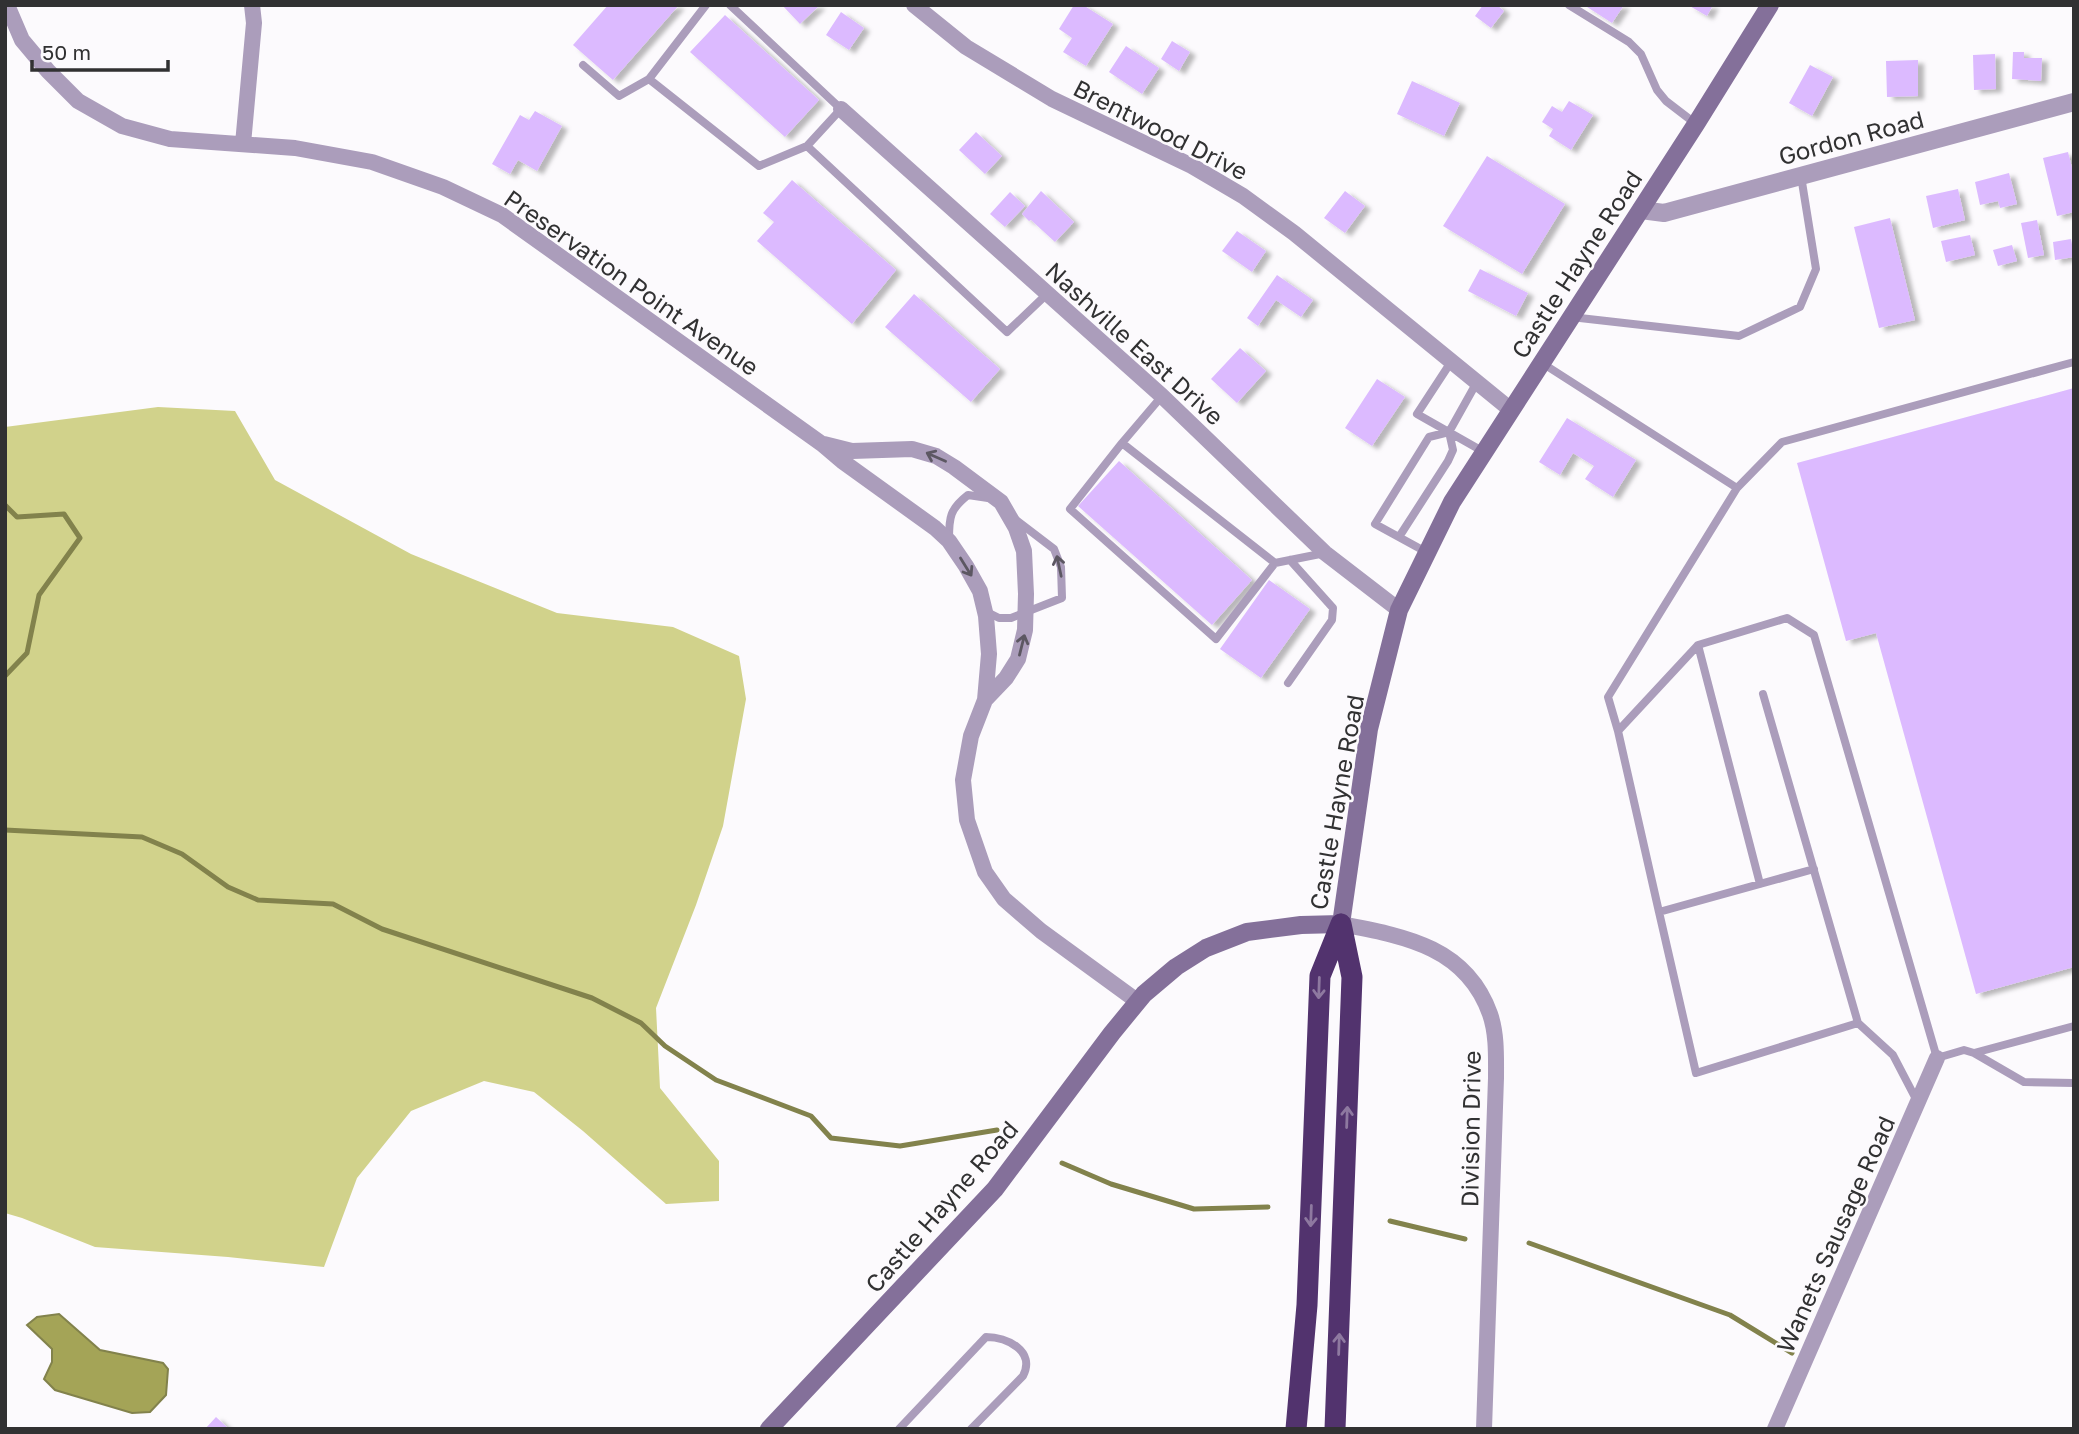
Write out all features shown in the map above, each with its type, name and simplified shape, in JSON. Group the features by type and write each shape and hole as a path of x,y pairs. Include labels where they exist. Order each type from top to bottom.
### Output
{"highway":[{"path":"1296,1429 1307,1305 1320,976 1341,924"},
{"path":"1336,1423 1352,977 1341,924"},
{"path":"1307,1305 1308,1429"}],"main road":[{"name":"Castle Hayne Road","path":"769,1429 996,1189 1144,993 1176,967 1206,948 1247,932 1276,927 1341,924 1369,729 1399,610 1452,502 1770,5"}],"street":[{"name":"Preservation Point Avenue","path":"7,5 22,40 78,101 122,126 170,139 295,148 372,162 443,187 502,215 935,527 949,541 966,566 980,591 984,610 989,654 985,700 971,736 963,780 967,820 985,872 1003,899 1041,931 1137,1001"},
{"path":"243,144 254,23 252,5"},
{"name":"Brentwood Drive","path":"914,5 966,47 1052,99 1192,166 1243,196 1294,233 1511,410"},
{"name":"Gordon Road","path":"1641,210 1664,213 2074,102"},
{"name":"Nashville East Drive","path":"841,109 1162,396 1325,553 1399,610"},
{"name":"Preservation Point Avenue","path":"822,443 852,451 912,449 936,456 954,467 1004,508 1016,528 1024,551 1025,630 1018,659 1006,678 985,700"},
{"name":"Division Drive","path":"1341,924 1415,940 1442,953 1477,986 1490,1014 1496,1046 1496,1078 1483,1429"},
{"name":"Wanets Sausage Road","path":"1775,1429 1937,1058"}],"lane":[{"path":"583,65 619,96 649,79 706,5"},
{"path":"649,79 759,166 807,146 841,109 730,5"},
{"path":"1569,5 1629,43 1641,54 1657,90 1696,124"},
{"path":"807,146 1007,332 1047,294"},
{"path":"1571,317 1739,336 1800,307 1815,269 1801,176"},
{"path":"1451,362 1417,414 1484,452"},
{"path":"1858,1023 1696,1073 1608,697 1737,488 1782,442 2074,362"},
{"path":"1542,363 1737,488"},
{"path":"1399,537 1448,461 1453,450 1449,432 1477,382"},
{"path":"1162,396 1070,509 1216,639 1275,564 1325,553"},
{"path":"1428,553 1375,524 1429,438 1449,432"},
{"path":"1122,443 1275,564"},
{"path":"949,541 949,520 956,505 968,495 979,495 1004,508 1055,549 1061,567 1062,598 1011,618 999,618 984,610"},
{"path":"1288,683 1332,620 1334,608 1290,560"},
{"path":"1618,731 1698,645 1787,618 1814,635 1937,1058 1964,1050 2024,1082 2074,1083"},
{"path":"1698,645 1760,884"},
{"path":"1763,694 1858,1023 1893,1055 1918,1102"},
{"path":"1659,912 1814,869"},
{"path":"1974,1053 2074,1026"},
{"path":"899,1429 986,1337 1012,1341 1020,1348 1026,1362 1026,1370 971,1429"}],"green space":[{"path":"158,407 235,411 275,480 411,554 557,613 673,627 739,656 746,699 723,826 656,1008 660,1088 719,1161 719,1201 666,1204 534,1092 484,1081 411,1111 357,1178 324,1267 95,1247 5,1213 5,427"}],"shaded area":[{"path":"59,1314 100,1350 163,1363 168,1369 166,1395 150,1412 132,1413 55,1390 44,1379 52,1362 52,1349 27,1325 37,1317"}],"building":[{"path":"608,5 679,5 613,80 573,45"},
{"path":"782,5 820,5 800,24"},
{"path":"1074,5 1083,5 1113,24 1086,66 1063,52 1072,38 1059,29"},
{"path":"1483,5 1497,5 1504,11 1491,28 1475,16"},
{"path":"1584,5 1624,5 1612,23"},
{"path":"1688,5 1713,5 1707,16"},
{"path":"841,12 864,28 849,50 826,35"},
{"path":"725,15 819,100 785,137 690,52"},
{"path":"1172,41 1190,52 1179,71 1161,59"},
{"path":"1126,46 1159,68 1142,94 1109,72"},
{"path":"2013,52 2024,52 2024,58 2042,58 2041,81 2012,79"},
{"path":"1995,54 1996,89 1974,90 1973,55"},
{"path":"1918,60 1918,96 1887,97 1886,61"},
{"path":"1810,65 1833,77 1812,116 1789,103"},
{"path":"1412,81 1460,103 1444,136 1397,114"},
{"path":"1569,101 1593,115 1571,150 1549,136 1553,129 1542,122 1552,106 1562,112"},
{"path":"535,111 562,126 537,171 518,160 510,174 492,164 520,115 529,120"},
{"path":"976,132 1002,156 985,174 959,150"},
{"path":"2068,152 2074,176 2074,212 2057,216 2043,158"},
{"path":"1487,156 1565,204 1522,274 1443,226"},
{"path":"2009,173 2017,204 2000,208 1998,201 1980,205 1975,182"},
{"path":"792,180 896,270 852,324 757,241 774,222 763,213"},
{"path":"1958,189 1965,220 1933,228 1926,196"},
{"path":"1041,191 1074,222 1055,242 1022,214"},
{"path":"1345,191 1365,206 1345,233 1324,218"},
{"path":"1010,192 1025,206 1005,227 990,214"},
{"path":"1890,218 1915,320 1879,328 1854,227"},
{"path":"2037,220 2044,255 2028,258 2021,223"},
{"path":"1237,231 1266,251 1252,272 1222,251"},
{"path":"1970,235 1975,255 1946,262 1941,241"},
{"path":"2071,239 2074,257 2055,260 2053,242"},
{"path":"2012,245 2017,261 1998,266 1993,250"},
{"path":"1480,269 1528,293 1516,316 1468,291"},
{"path":"1277,275 1313,300 1301,317 1276,300 1258,326 1247,318"},
{"path":"914,294 1000,369 971,402 885,327"},
{"path":"1240,348 1266,371 1237,403 1211,379"},
{"path":"1377,379 1405,397 1372,446 1345,428"},
{"path":"2074,388 2074,967 1976,994 1876,633 1846,641 1797,463"},
{"path":"1567,418 1636,460 1613,497 1585,479 1594,466 1573,453 1560,475 1539,462"},
{"path":"1119,461 1252,580 1212,625 1078,506"},
{"path":"1269,580 1310,609 1261,678 1220,649"},
{"path":"216,1417 229,1429 205,1429"}],"waterway":[{"path":"5,505 17,517 64,514 80,538 39,595 27,653 5,676"},
{"path":"5,830 142,837 182,854 228,887 258,900 333,904 382,929 592,998 641,1023 665,1046 716,1080 811,1116 831,1138 900,1146 997,1130"},
{"path":"1062,1163 1111,1184 1194,1209 1268,1207"},
{"path":"1390,1221 1465,1239"},
{"path":"1529,1243 1730,1315 1792,1353"}]}
